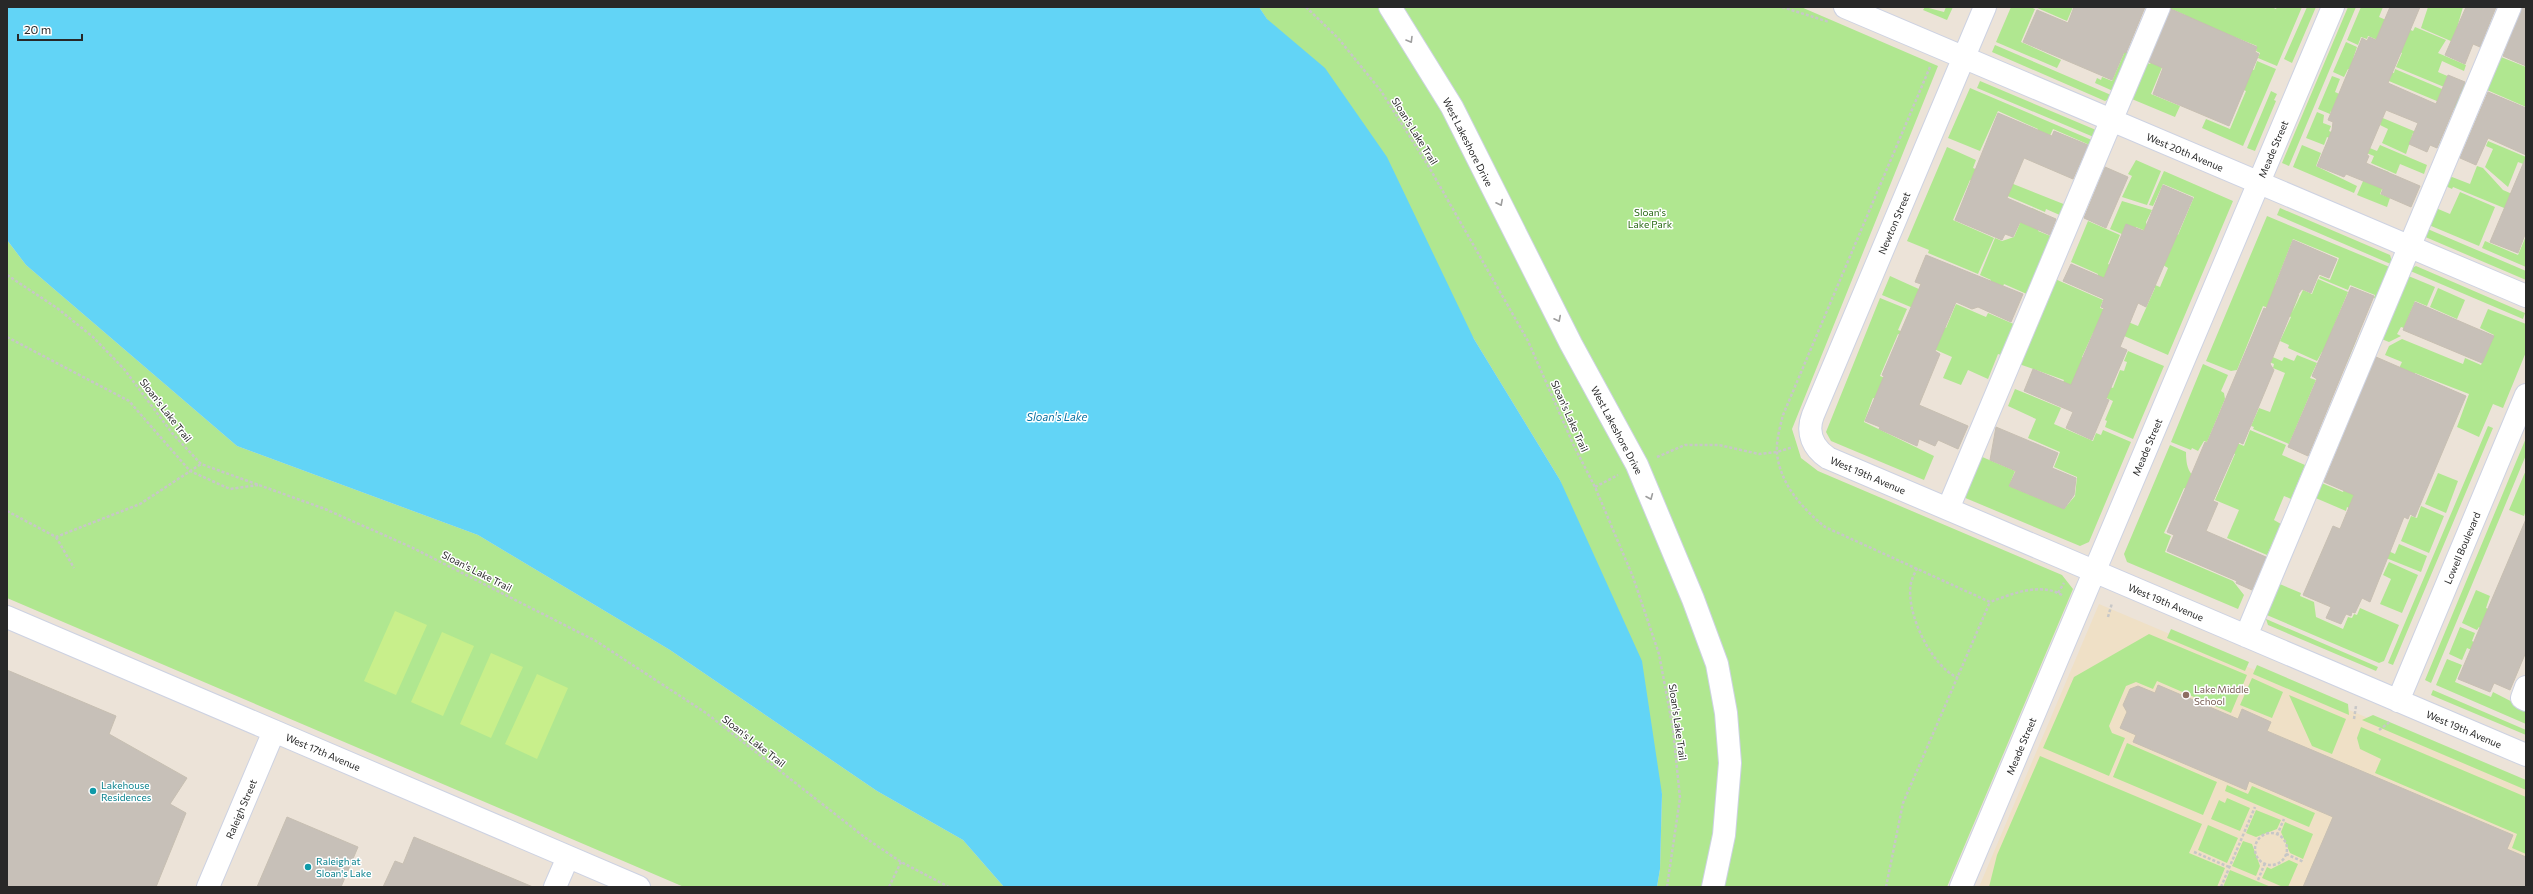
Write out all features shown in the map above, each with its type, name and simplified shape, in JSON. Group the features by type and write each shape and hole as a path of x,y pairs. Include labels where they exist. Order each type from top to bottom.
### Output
{"street":[{"name":"West Lakeshore Drive","path":"1390,7 1452,107 1571,344 1637,465 1693,599 1717,664 1726,713 1730,763 1724,835 1713,887"},
{"name":"West 20th Avenue","path":"1845,7 2526,296"},
{"name":"Newton Street","path":"1812,441 1810,426 1813,415 1985,7"},
{"path":"1948,509 2159,7"},
{"name":"Meade Street","path":"1961,887 2333,7"},
{"path":"2246,636 2510,7"},
{"name":"Lowell Boulevard","path":"2398,701 2526,395"},
{"name":"West 19th Avenue","path":"1812,441 1819,451 1828,458 2526,755"},
{"name":"West 17th Avenue","path":"7,617 639,887"},
{"path":"2526,687 2522,698 2526,700"},
{"name":"Raleigh Street","path":"208,887 274,731"},
{"path":"555,887 568,857"}],"path":[{"name":"Sloan's Lake Trail","path":"1306,7 1338,38 1381,91 1429,167 1528,341 1574,446 1595,487 1633,576 1659,654 1673,729 1680,798 1667,887"},
{"path":"1929,70 1783,415 1777,452 1785,482 1803,509 1825,527 1990,602 2032,589 2054,591"},
{"name":"Sloan's Lake Trail","path":"7,275 57,308 93,337 124,369 172,433 201,464 325,509 411,547 596,641 706,713 867,839 901,862 949,887"},
{"path":"7,337 129,400 190,471 230,489 259,485"},
{"path":"1595,487 1637,465 1685,445 1719,444 1759,454 1777,452"},
{"path":"56,537 140,504 201,464"},
{"path":"7,511 56,537 74,568"},
{"path":"1916,568 1911,582 1910,600 1914,619 1939,664 1948,674 1958,678"},
{"path":"1886,887 1903,803 1990,602"},
{"path":"2354,719 2356,704"},
{"path":"2221,887 2255,807"},
{"path":"2277,835 2284,819"},
{"path":"2263,835 2277,835 2286,845 2286,854 2275,864 2265,863 2255,852 2256,842 2263,835"},
{"path":"2194,852 2229,867"},
{"path":"2286,854 2304,862"},
{"path":"888,887 901,862"},
{"path":"2258,880 2265,863"}],"shaded area":[{"name":"Lake Middle School","path":"2099,604 2526,785 2526,887 1979,887"}],"green space":[{"name":"Sloan's Lake Park","path":"1259,7 1801,7 1938,66 1792,429 1801,458 1818,471 2062,575 2073,589 1947,887 1657,887 1660,869 1662,794 1560,480 1474,339"},
{"path":"1925,7 1944,12 1946,7 1953,7 1947,20 1923,10"},
{"path":"2011,7 2030,7 2035,9 2021,42 2061,60 2057,68 1996,42"},
{"path":"2035,7 2073,7 2067,21"},
{"path":"2167,7 2271,7 2276,9 2277,7 2302,7 2277,66 2258,58 2260,53 2256,51 2257,46 2212,28 2179,28 2185,15"},
{"path":"2307,7 2316,7 2292,63 2284,59"},
{"path":"2348,7 2356,7 2289,166 2282,163"},
{"path":"2361,7 2383,7 2379,17 2413,31 2415,27 2446,40 2438,53 2466,65 2464,71 2442,61 2438,72 2466,84 2461,94 2396,67 2402,53 2396,51 2397,48 2368,36 2367,39 2361,37 2358,45 2347,40"},
{"path":"2428,7 2463,7 2453,42 2421,28"},
{"path":"2346,42 2357,47 2353,59 2386,73 2387,70 2394,73 2395,69 2461,97 2456,109 2384,79 2348,69 2344,77 2333,72"},
{"path":"1995,45 2111,95 2109,99 2105,101 1992,52"},
{"path":"2152,45 2177,52 2229,62 2254,70 2257,61 2276,69 2243,146 2202,128 2206,119 2230,129 2246,91 2150,49"},
{"path":"2125,51 2129,53 2113,91 2095,83 2097,78 2101,80 2102,77 2112,81"},
{"path":"2501,57 2526,67 2526,107 2487,90"},
{"path":"2152,60 2163,65 2151,94 2180,106 2175,117 2127,97 2143,61 2150,64"},
{"path":"2332,76 2340,79 2335,92 2368,107 2366,111 2440,142 2439,144 2432,145 2433,141 2413,133 2406,154 2382,143 2388,129 2380,125 2381,122 2331,111 2330,114 2318,109"},
{"path":"1980,81 2096,130 2096,138 1977,88"},
{"path":"1970,88 2094,141 2092,146 2053,129 2047,142 2034,137 2038,129 1998,111 1980,151 1948,138"},
{"path":"2271,91 2277,94 2274,100 2276,101 2255,151 2247,148"},
{"path":"2317,112 2324,115 2323,123 2331,126 2329,131 2377,151 2380,145 2427,165 2424,174 2400,164 2396,174 2371,163 2374,156 2327,137 2324,145 2306,138"},
{"path":"2488,141 2526,157 2526,165 2518,162 2508,187 2485,167 2493,149 2486,146"},
{"path":"2302,145 2321,153 2316,166 2357,186 2354,193 2293,167"},
{"path":"1947,147 1976,160 1973,168 2066,205 2062,216 2046,209 2045,212 1970,180 1953,220 1994,238 1978,274 1928,253 1929,250 1907,241"},
{"path":"2136,160 2161,171 2147,205 2122,197 2132,176 2128,174"},
{"path":"2370,165 2389,172 2380,194 2390,198 2387,207 2357,195"},
{"path":"2477,166 2483,168 2503,190 2526,200 2526,217 2453,187 2452,189 2441,184 2443,178 2452,177 2470,184"},
{"path":"2164,171 2233,201 2168,355 2101,326 2106,313 2138,326 2155,288 2123,274 2124,272 2160,287 2168,268 2163,265 2174,234 2178,235 2194,197 2163,184 2153,206 2149,205"},
{"path":"2460,192 2495,207 2479,246 2424,223 2431,206 2450,214"},
{"path":"2122,201 2152,210 2146,222 2148,232 2136,227 2131,238 2110,229"},
{"path":"2032,208 2045,214 2038,231 2053,237 2029,295 2004,284 1992,313 1979,307 1991,280 1980,275 1995,238 2002,241 2014,237 2021,221 2026,222"},
{"path":"2280,208 2390,255 2393,265 2277,215"},
{"path":"2267,216 2392,268 2379,300 2374,298 2375,295 2350,285 2348,290 2319,278 2320,276 2330,280 2339,258 2293,239 2275,285 2299,295 2292,313 2303,290 2312,294 2318,279 2348,292 2333,328 2357,338 2347,362 2322,352 2317,361 2288,348 2289,345 2280,341 2291,317 2263,306 2237,370 2231,371 2206,361"},
{"path":"2088,221 2120,235 2108,264 2123,271 2104,299 2091,293 2098,274 2071,262"},
{"path":"2423,227 2526,271 2526,280 2423,236"},
{"path":"2526,236 2526,267 2482,248 2485,241 2518,255"},
{"path":"7,240 26,265 237,446 478,535 670,650 877,791 963,840 1004,887 684,887 7,598"},
{"path":"2416,266 2525,313 2523,319 2408,270"},
{"path":"2406,275 2435,287 2427,306 2415,301 2404,328 2401,327 2397,334 2401,336 2389,342 2379,338"},
{"path":"1890,276 1921,290 1913,308 1882,295"},
{"path":"2055,279 2103,300 2100,308 2106,310 2082,357 2098,376 2057,397 2064,380 2019,364"},
{"path":"2438,288 2465,300 2457,319 2430,307"},
{"path":"1880,298 1907,309 1898,330 1928,342 1926,346 1898,334 1880,376 1890,380 1878,400 1873,398 1864,422 1934,456 1924,480 1831,441 1826,432"},
{"path":"1956,304 1986,317 1988,313 2016,325 2004,356 1998,354 1988,379 1968,370 1961,385 1943,378 1952,357 1927,346 1937,324 1946,328"},
{"path":"2488,309 2526,324 2526,352 2503,408 2493,404 2479,437 2457,427 2469,394 2415,373 2414,375 2395,377 2402,362 2385,355 2389,346 2402,339 2463,364 2465,358 2481,365 2494,335 2480,328"},
{"path":"2249,347 2282,361 2284,357 2294,361 2297,355 2317,363 2310,378 2316,380 2289,444 2253,429 2254,427 2251,426 2259,408 2270,412 2285,373 2273,368 2274,364 2247,352"},
{"path":"2128,351 2164,366 2133,439 2105,427 2107,421 2105,420 2113,401 2093,392 2097,382 2113,388 2120,370 2124,371 2127,362 2124,361"},
{"path":"2203,364 2228,375 2221,391 2224,393 2225,399 2207,442 2204,441 2198,451 2192,448 2191,450 2171,442"},
{"path":"2015,389 2061,408 2054,424 2093,441 2096,433 2101,435 2103,430 2131,442 2089,542 2080,546 1963,497 1980,456 2015,471 2009,486 2064,509 2075,496 2077,477 2054,467 2060,452 2028,438 2036,419 2008,406"},
{"path":"2376,409 2351,509 2347,507 2346,511 2311,496 2317,481 2343,492 2359,453 2339,444 2340,441 2359,449"},
{"path":"2488,426 2493,428 2393,665 2388,663"},
{"path":"2250,430 2286,445 2282,455 2305,465 2291,499 2284,496 2274,520 2281,524 2267,555 2227,538 2239,510 2215,500 2235,454 2209,443 2213,433 2244,446"},
{"path":"2526,438 2526,455 2431,683 2425,680"},
{"path":"2170,445 2186,452 2186,461 2190,473 2198,479 2219,488 2214,500 2184,488 2164,533 2171,536 2165,552 2233,581 2244,595 2238,609 2127,562 2124,554"},
{"path":"2526,470 2526,510 2524,516 2509,510"},
{"path":"2438,473 2458,481 2446,513 2425,504"},
{"path":"2421,506 2444,516 2429,553 2401,541 2411,516 2417,518"},
{"path":"2399,544 2427,556 2421,572 2381,556 2384,549 2395,554"},
{"path":"2389,562 2418,575 2402,613 2380,604 2391,579 2383,575"},
{"path":"2275,582 2301,593 2300,596 2314,602 2316,617 2343,629 2348,617 2352,618 2354,614 2357,615 2360,608 2399,625 2384,661 2379,663 2262,613"},
{"path":"2476,590 2490,596 2486,608 2510,618 2482,629 2479,627 2477,630 2462,623"},
{"path":"395,611 427,625 396,695 364,681"},
{"path":"2266,619 2378,667 2376,671 2268,625"},
{"path":"2460,627 2475,633 2472,641 2478,644 2495,660 2467,648 2462,660 2449,654"},
{"path":"2171,629 2249,662 2245,671 2167,638"},
{"path":"442,632 474,646 443,716 411,702"},
{"path":"2149,634 2247,675 2231,713 2157,681 2153,689 2136,682 2126,686 2109,726 2112,733 2125,738 2109,776 2043,748 2074,677"},
{"path":"491,653 523,667 491,738 460,724"},
{"path":"2447,659 2462,665 2455,682 2491,697 2493,692 2526,709 2526,724 2436,685"},
{"path":"2257,665 2348,704 2349,715 2253,674"},
{"path":"537,674 568,688 537,759 505,744"},
{"path":"2252,678 2283,692 2272,718 2240,705"},
{"path":"2433,690 2526,730 2526,735 2431,695"},
{"path":"2289,695 2346,719 2332,754 2312,746"},
{"path":"2373,715 2526,780 2526,790 2362,720"},
{"path":"2361,727 2526,797 2526,854 2512,848 2517,834 2375,773 2381,759 2360,749 2357,738"},
{"path":"2127,743 2217,782 2203,815 2113,777"},
{"path":"2040,756 2202,824 2189,853 2225,868 2217,887 1989,887 1997,855"},
{"path":"2227,785 2248,794 2252,786 2315,813 2309,827 2225,791"},
{"path":"2227,798 2250,808 2240,831 2211,819 2219,800 2225,803"},
{"path":"2256,810 2281,820 2277,829 2256,837 2246,833"},
{"path":"2285,822 2313,834 2303,859 2290,853 2281,832"},
{"path":"2208,825 2238,838 2227,863 2198,850"},
{"path":"2243,841 2252,844 2260,866 2256,876 2232,866"},
{"path":"2289,860 2298,864 2288,887 2283,887 2262,878 2267,867 2271,869"},
{"path":"2230,870 2271,887 2223,887"}],"water":[{"name":"Sloan's Lake","path":"7,7 1259,7 1267,19 1325,68 1387,157 1474,339 1560,480 1642,661 1662,794 1660,869 1657,887 1004,887 963,840 877,791 670,650 478,535 237,446 26,265 7,240"}],"building":[{"path":"2074,7 2145,7 2126,53 2124,52 2112,80 2023,42 2037,10 2068,23"},
{"path":"2390,7 2420,7 2388,83 2436,104 2448,75 2465,82 2437,148 2430,145 2427,152 2409,144 2418,123 2386,110 2367,155 2369,156 2366,163 2420,186 2411,207 2381,194 2383,189 2346,174 2344,177 2317,166 2332,130 2333,122 2328,120 2362,38 2367,41 2369,37 2376,40"},
{"path":"2466,7 2496,7 2480,47 2473,44 2465,64 2445,55"},
{"path":"2522,7 2526,7 2526,66 2503,56"},
{"path":"2171,9 2257,47 2255,52 2259,54 2229,126 2153,94 2163,68 2149,62"},
{"path":"2488,92 2526,108 2526,155 2488,138 2476,165 2460,158"},
{"path":"1998,113 2052,136 2054,131 2088,145 2073,179 2024,158 2007,198 2056,219 2050,235 2020,222 2013,237 2005,234 2002,240 1955,220"},
{"path":"2526,157 2526,232 2518,253 2490,242"},
{"path":"2105,167 2128,177 2106,228 2084,218"},
{"path":"2163,185 2193,198 2146,307 2138,303 2120,347 2127,350 2106,399 2109,400 2092,440 2066,428 2073,412 2024,391 2033,369 2071,385 2104,308 2101,307 2104,299 2063,281 2071,264 2104,278 2126,224 2144,231"},
{"path":"2293,240 2337,259 2329,278 2319,274 2311,293 2302,289 2299,293 2270,364 2274,370 2243,444 2239,442 2213,501 2218,503 2206,531 2266,557 2252,590 2236,583 2237,581 2167,551 2174,535 2167,532 2205,442 2207,443 2264,308 2266,309"},
{"path":"1926,255 2023,294 2011,322 1978,307 1972,309 1956,302 1935,351 1940,354 1919,405 1968,426 1958,449 1938,440 1935,446 1919,439 1917,446 1865,421 1884,376 1882,375 1921,284 1915,282"},
{"path":"2351,287 2374,296 2308,456 2288,447 2317,379 2312,376"},
{"path":"2415,302 2494,336 2482,363 2403,330"},
{"path":"2376,357 2466,396 2415,517 2410,514 2408,519 2404,517 2370,602 2362,598 2355,613 2352,612 2351,616 2346,614 2341,624 2326,618 2331,607 2303,595 2333,526 2340,529 2354,495 2324,482"},
{"path":"1996,427 2058,453 2052,468 2076,478 2074,495 2064,509 2009,486 2016,471 1990,460"},
{"path":"2526,519 2526,652 2510,690 2494,683 2490,692 2458,679"},
{"name":"Lakehouse Residences","path":"7,670 116,716 109,734 187,778 170,804 186,813 156,887 7,887"},
{"path":"2158,685 2238,719 2242,709 2271,722 2267,731 2513,835 2507,849 2526,857 2526,887 2303,887 2333,817 2249,781 2246,790 2133,742 2136,735 2120,728 2127,712 2123,705 2130,689 2138,686 2155,693"},
{"name":"Raleigh at Sloan's Lake","path":"287,817 358,847 341,887 257,887"},
{"name":"Raleigh at Sloan's Lake","path":"414,837 533,887 383,887 395,861 403,864"}],"place":[{"name":"Lake Middle School","path":"2186,695"},
{"name":"Lakehouse Residences","path":"93,791"},
{"name":"Raleigh at Sloan's Lake","path":"308,867"}]}
